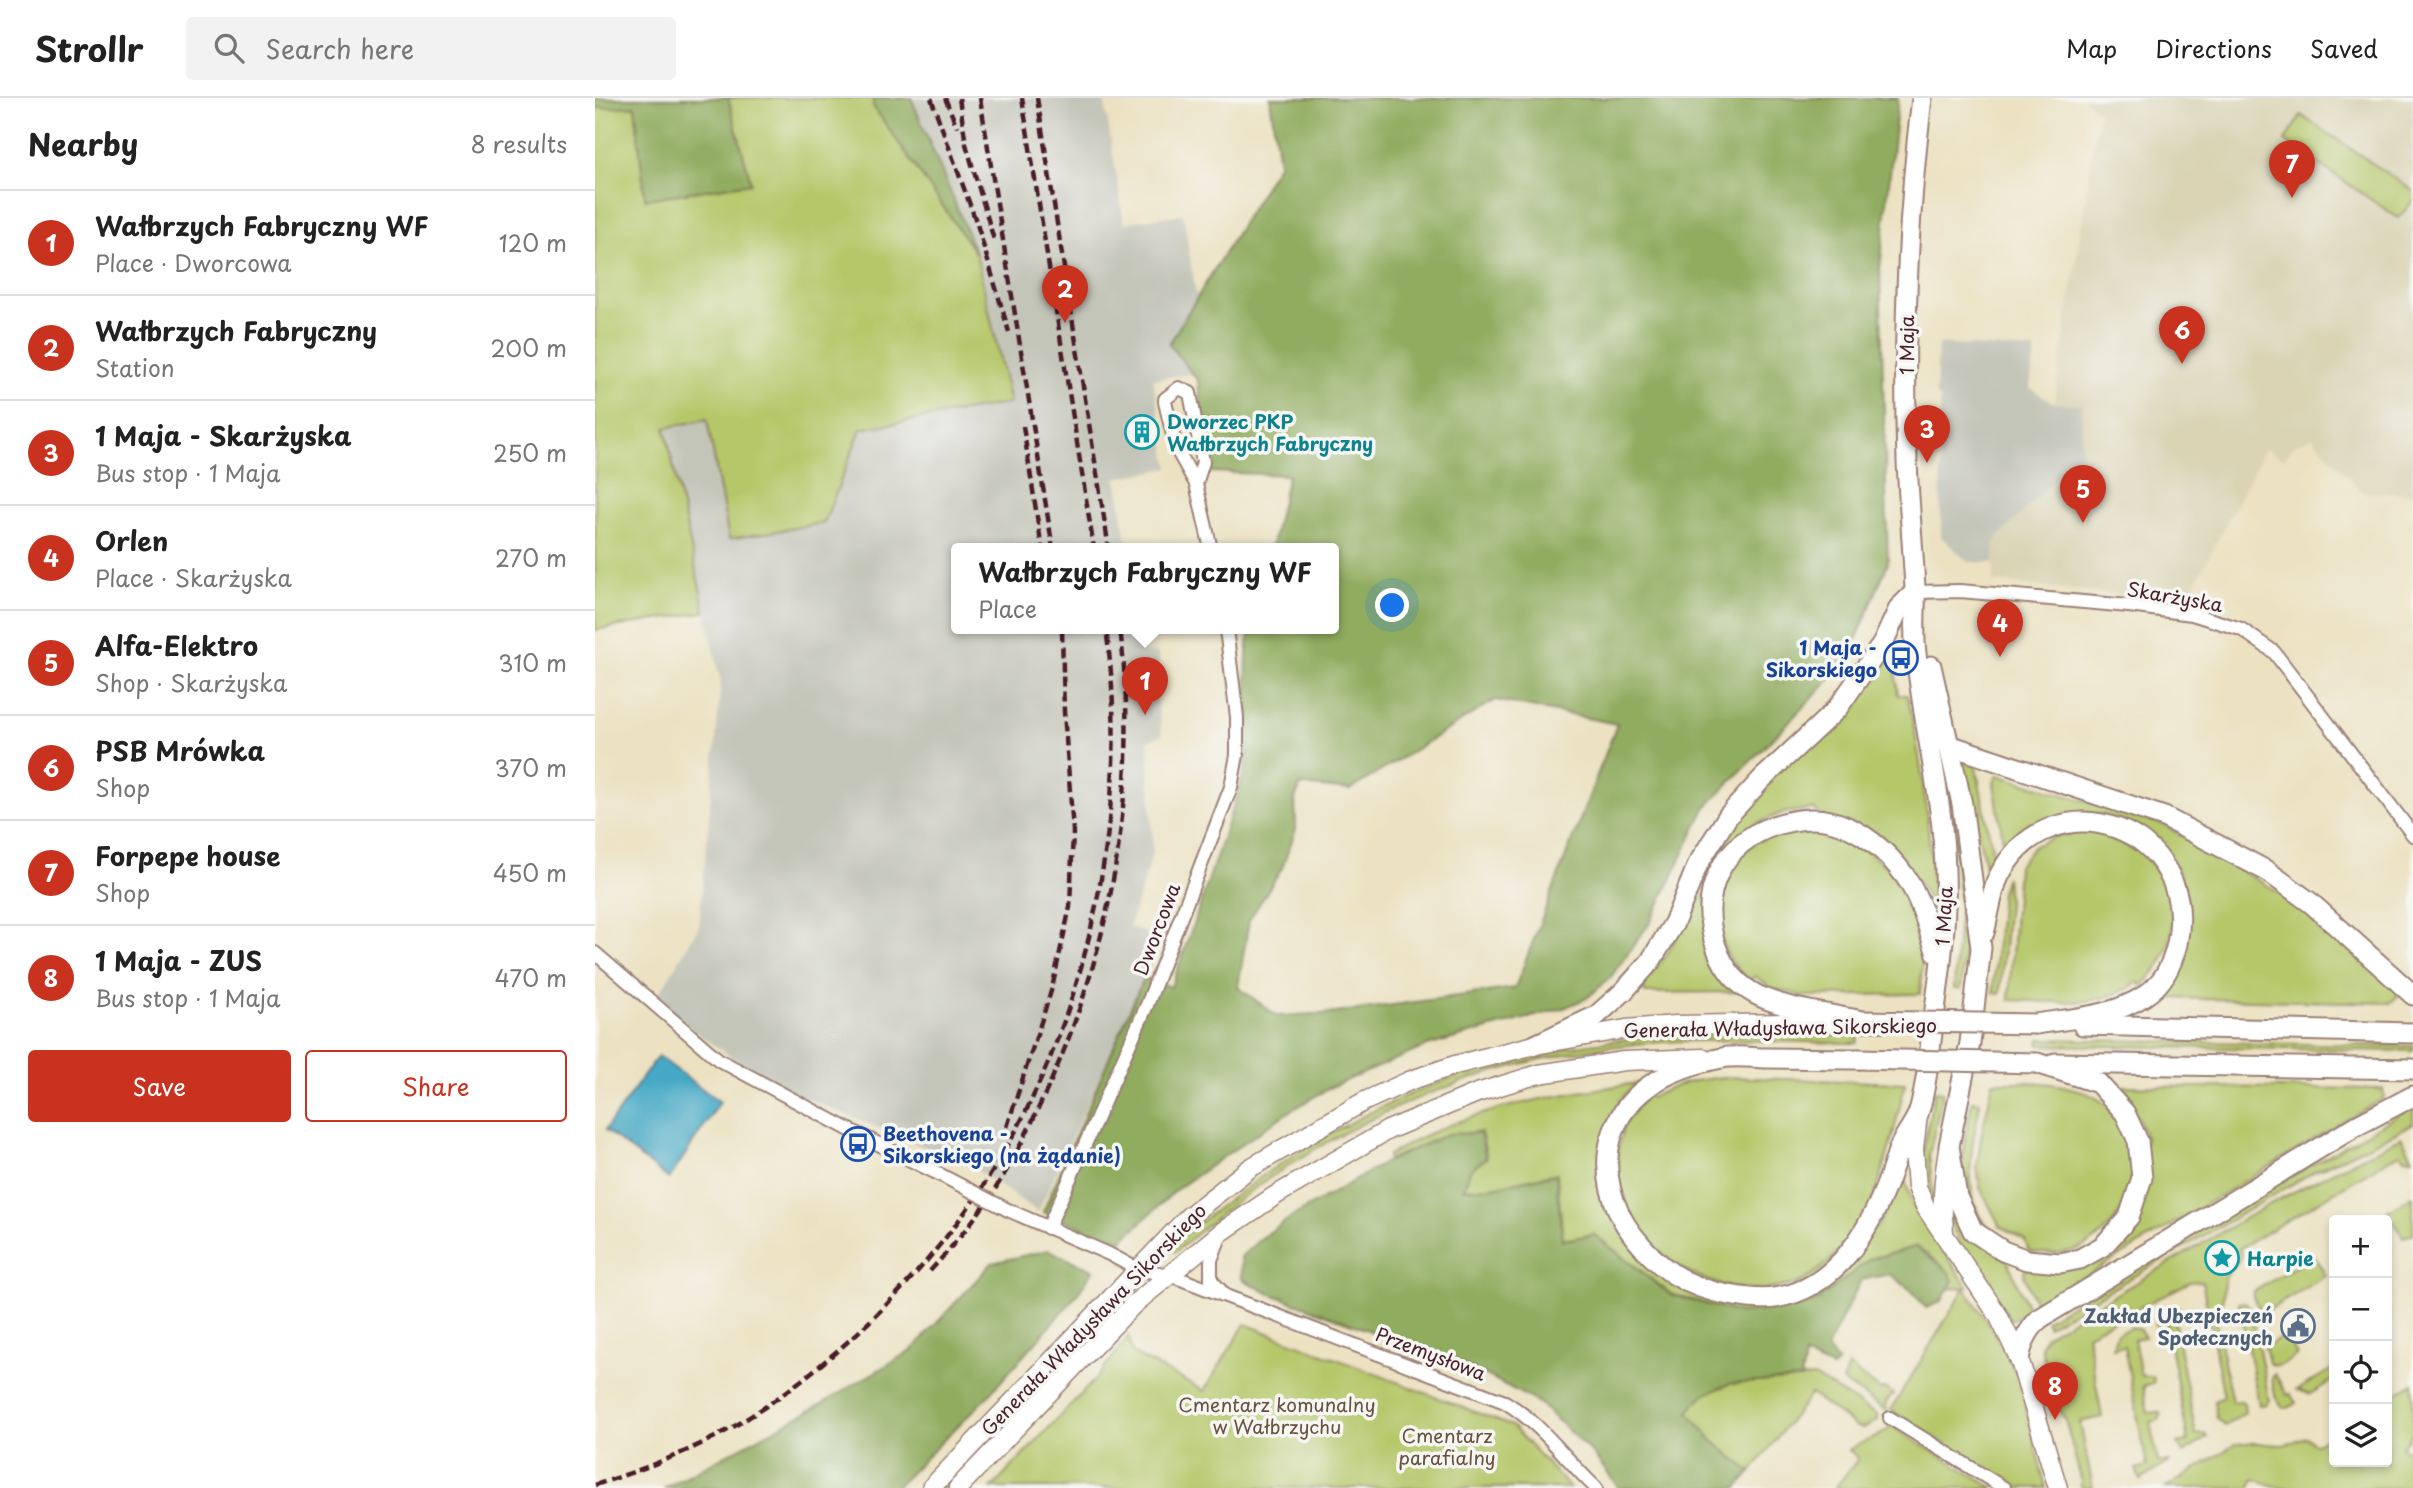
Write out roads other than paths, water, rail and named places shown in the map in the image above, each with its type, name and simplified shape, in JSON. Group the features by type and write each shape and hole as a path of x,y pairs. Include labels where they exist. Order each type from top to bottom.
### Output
{"main road":[{"name":"1 Maja","path":"1922,98 1910,205 1905,337 1909,499 1916,654 1940,806 1945,872 1941,966 1914,1149 1917,1186 1926,1208 1998,1315 2019,1358 2058,1488"},
{"name":"1 Maja","path":"1915,592 1962,804 1981,948 1970,1043 1943,1180 1941,1204 1944,1233"},
{"path":"1535,1045 1596,1016 1623,992 1650,962 1674,923 1698,864 1728,816 1762,779 1837,709 1883,643 1899,608 1915,592"},
{"path":"1949,744 2164,817 2267,871 2311,903 2413,995"},
{"path":"1862,1021 1780,1003 1754,993 1735,979 1726,967 1716,947 1709,910 1715,877 1742,841 1757,832 1787,821 1808,818 1828,820 1865,836 1906,877 1919,902 1941,966"},
{"path":"1981,948 1997,879 2022,845 2033,837 2074,823 2098,823 2136,837 2165,864 2176,892 2179,910 2180,929 2172,967 2145,996 2117,1010 2036,1024"},
{"name":"Generała Władysława Sikorskiego","path":"930,1488 1189,1216 1250,1168 1363,1102 1455,1065 1535,1045 1626,1028 1676,1025 1862,1021 2413,1033"},
{"path":"1724,1057 1669,1073 1649,1084 1629,1102 1613,1132 1608,1149 1614,1200 1627,1228 1646,1252 1668,1272 1709,1291 1756,1300 1780,1297 1811,1287 1842,1261 1867,1228 1880,1204 1899,1147 1918,1114"},
{"name":"Generała Władysława Sikorskiego","path":"958,1488 1127,1311 1223,1231 1276,1195 1388,1130 1476,1093 1529,1077 1624,1061 1724,1057 2413,1069"},
{"path":"1949,1146 1957,1197 1964,1215 1973,1231 2003,1251 2028,1260 2060,1263 2080,1259 2103,1246 2129,1217 2142,1178 2138,1141 2125,1113 2098,1083 2037,1063"},
{"path":"2019,1358 2028,1330 2039,1319 2355,1126 2413,1096"}],"street":[{"path":"1196,484 1203,462 1190,393 1179,388 1165,399 1176,448 1196,484 1210,543"},
{"name":"Skarżyska","path":"1915,592 1973,592 2139,607 2192,614 2241,629 2274,652 2413,835"},
{"name":"Dworcowa","path":"1048,1228 1147,1004 1231,787 1237,755 1237,717 1227,634"},
{"name":"Przemysłowa","path":"595,953 719,1060 846,1128 1008,1210 1137,1269 1170,1275 1504,1402 1521,1412 1552,1439 1596,1488"},
{"path":"1223,1231 1210,1260 1211,1280 1225,1296"},
{"path":"1890,1418 2004,1488"}],"water":[{"path":"658,1056 720,1102 669,1179 605,1130"}],"railway":[{"path":"931,98 977,224 1009,332"},
{"path":"945,98 957,127"},
{"path":"959,98 966,144 994,240"},
{"path":"980,98 1052,543"},
{"path":"1022,98 1093,543"},
{"path":"1037,98 1108,543"},
{"path":"1023,426 1041,543"},
{"path":"1007,1127 1052,988 1070,907 1073,831 1064,712 1062,634"},
{"path":"595,1485 654,1464 711,1439 749,1418 802,1380 852,1338 905,1285 954,1227 983,1186 1019,1125 1049,1059 1074,990 1093,918 1106,845 1113,772 1113,700 1106,634"},
{"path":"930,1271 976,1217 1009,1165 1033,1120 1063,1052 1084,994 1114,875 1122,814 1126,753 1120,634"}],"place":[{"name":"Forpepe house","path":"2292,198"},
{"name":"Wałbrzych Fabryczny","path":"1065,323"},
{"name":"PSB Mrówka","path":"2182,364"},
{"name":"Dworzec PKP Wałbrzych Fabryczny","path":"1142,432"},
{"name":"1 Maja - Skarżyska","path":"1927,463"},
{"name":"Alfa-Elektro","path":"2083,523"},
{"name":"Orlen","path":"2000,657"},
{"name":"1 Maja - Sikorskiego","path":"1901,658"},
{"name":"Wałbrzych Fabryczny WF","path":"1145,715"},
{"name":"Beethovena - Sikorskiego (na żądanie)","path":"858,1144"},
{"name":"Harpie","path":"2222,1258"},
{"name":"Zakład Ubezpieczeń Społecznych","path":"2298,1326"},
{"name":"1 Maja - ZUS","path":"2055,1420"}],"park label":[{"name":"Cmentarz komunalny w Wałbrzychu","path":"1277,1415"},
{"name":"Cmentarz parafialny","path":"1447,1446"}]}
